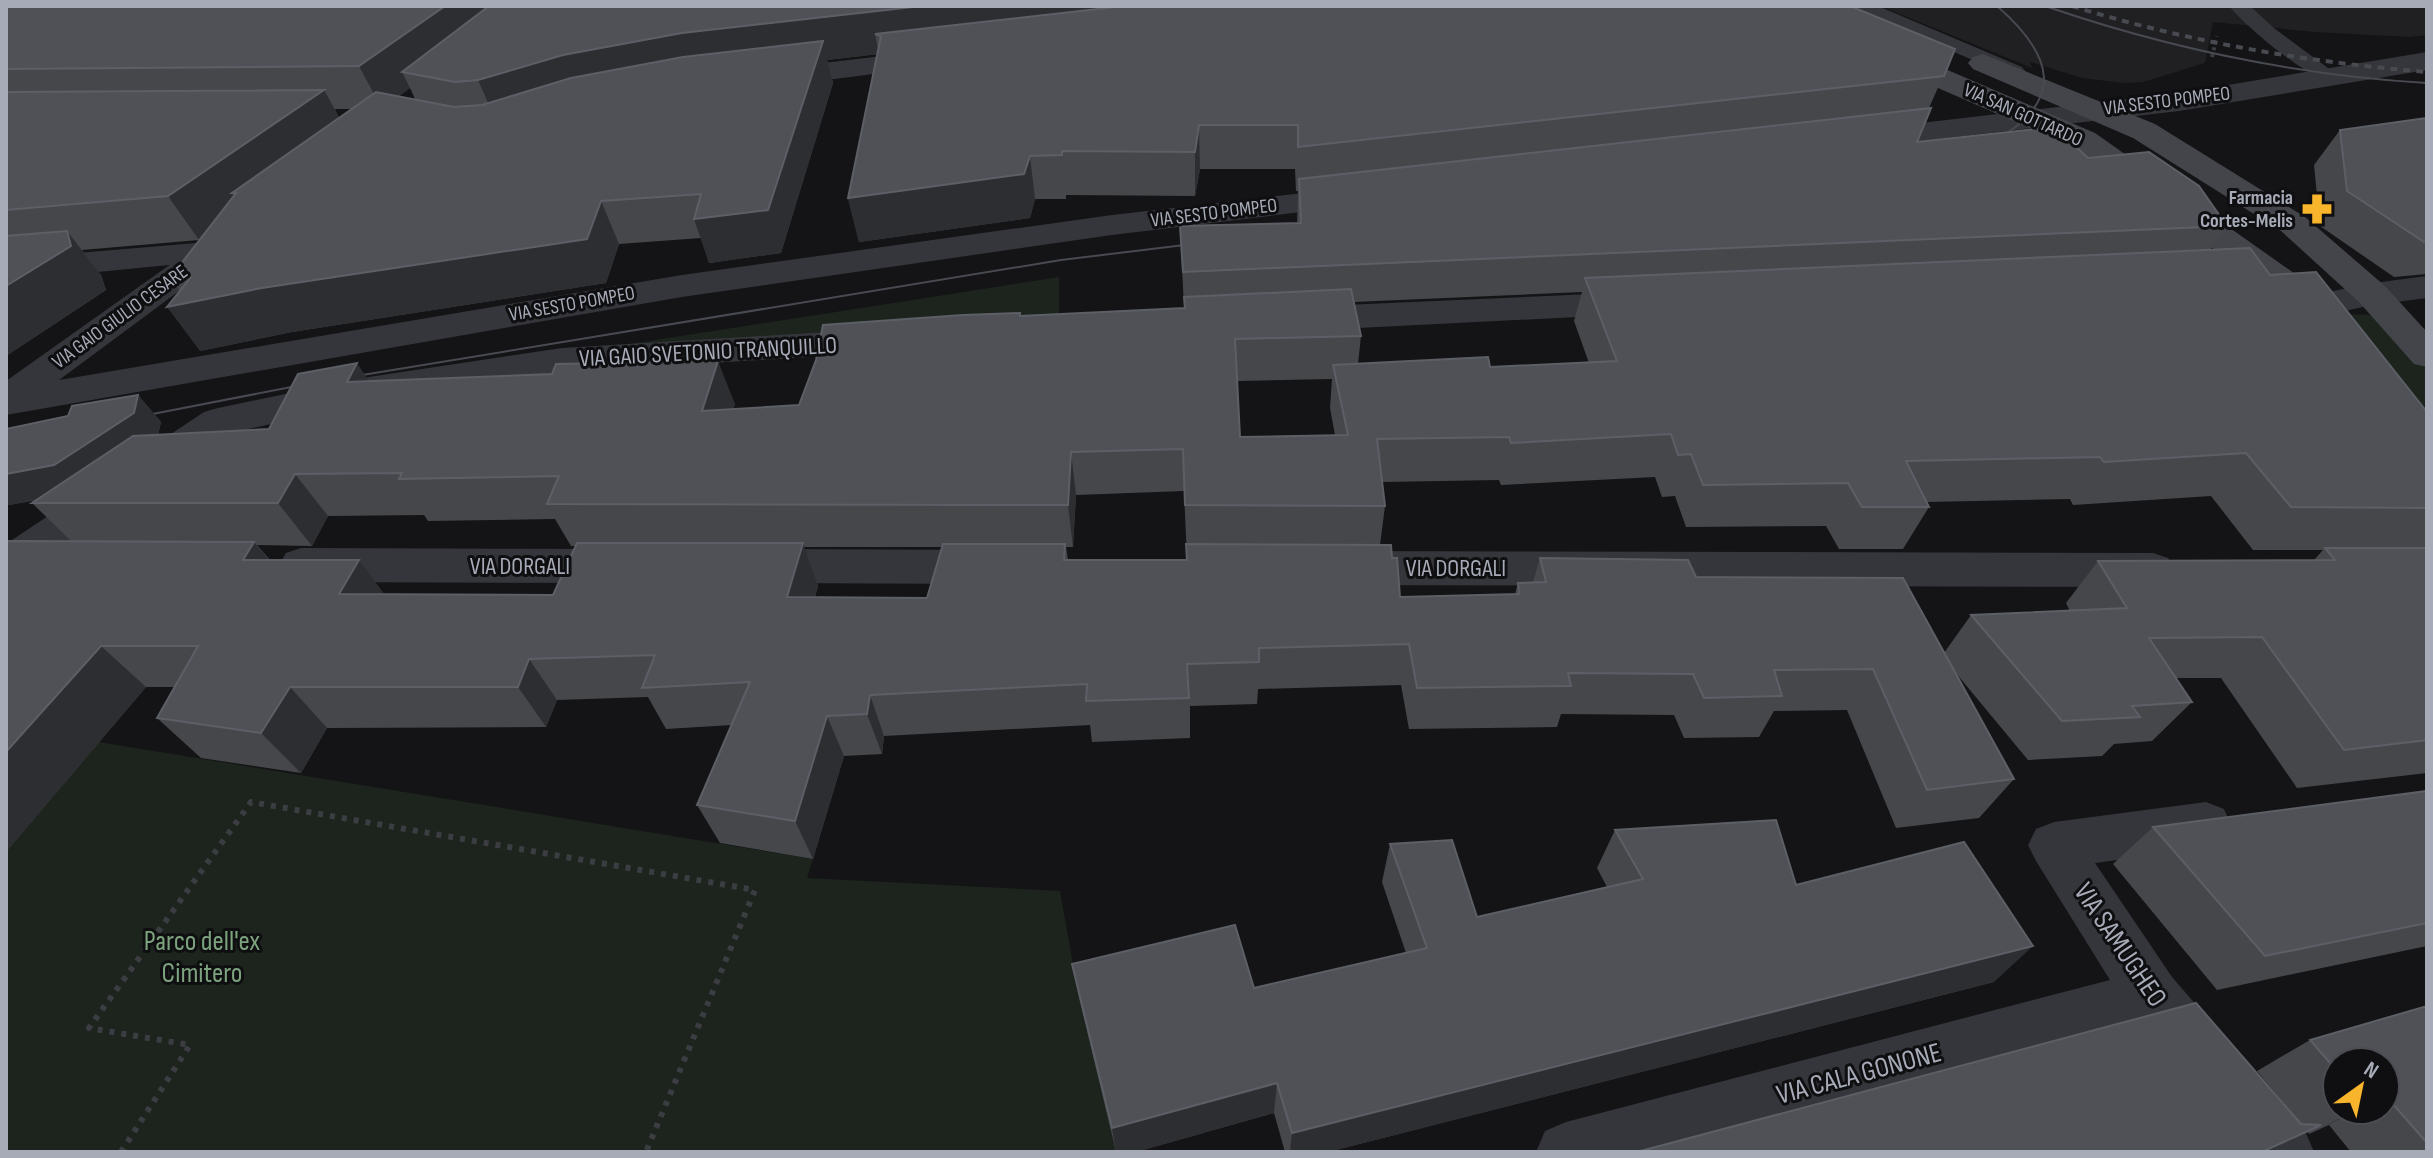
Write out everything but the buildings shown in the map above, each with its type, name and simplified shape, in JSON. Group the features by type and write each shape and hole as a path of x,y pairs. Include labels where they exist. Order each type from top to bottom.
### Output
{"main road":[{"name":"VIA SAN GOTTARDO","path":"1774,6 2084,140 2317,306 2346,335"},
{"name":"VIA SAN GOTTARDO","path":"1849,6 2152,136 2293,224 2372,294 2427,355"}],"street":[{"path":"743,82 962,56"},
{"name":"VIA SESTO POMPEO","path":"1832,142 2179,102 2427,61"},
{"name":"VIA SESTO POMPEO","path":"6,401 682,286 1112,225 1394,193"},
{"name":"VIA GAIO GIULIO CESARE","path":"6,401 244,227"},
{"path":"2215,277 2228,275 2235,269 2237,259 2225,239"},
{"path":"6,270 208,253"},
{"path":"2317,306 2372,294 2427,287"},
{"path":"1269,320 1679,301"},
{"name":"VIA GAIO SVETONIO TRANQUILLO","path":"7,564 218,422 362,391 562,360 907,340"},
{"path":"7,564 72,564"},
{"name":"VIA DORGALI","path":"263,565 661,566"},
{"path":"709,566 1043,567"},
{"name":"VIA DORGALI","path":"1297,568 2188,570"},
{"name":"VIA SAMUGHEO","path":"2256,819 2054,845 2152,996 2284,1152"},
{"name":"VIA CALA GONONE","path":"1566,1152 2152,996"}],"lane":[{"path":"1862,6 2013,69 2020,79"},
{"path":"2239,6 2267,32 2330,77"}],"path":[{"path":"121,1152 190,1045 89,1028 251,802 755,890 646,1152"}],"shaded area":[{"path":"1880,6 2427,6 2427,35 2410,37 2315,32 2213,22 2205,63 2143,82 2124,83 2082,78 2030,62 2032,68"}],"green space":[{"path":"1059,277 1059,321 598,349"},
{"path":"2326,314 2391,315 2427,355 2427,422"},
{"name":"Parco dell'ex Cimitero","path":"99,742 813,859 807,878 1060,891 1079,998 1116,1152 6,1152 6,852"}],"tram line":[{"path":"1994,141 2033,110 2042,93 2044,76 2040,59 2030,42 1997,6"},
{"path":"2045,6 2139,35 2233,58 2329,74 2427,83"},
{"path":"344,378 1061,260 1201,243"},
{"path":"132,418 312,383"}],"railway":[{"path":"2072,6 2159,30 2248,49 2337,63 2427,72"}],"place":[{"name":"Farmacia Cortes-Melis","path":"2317,209"}]}
